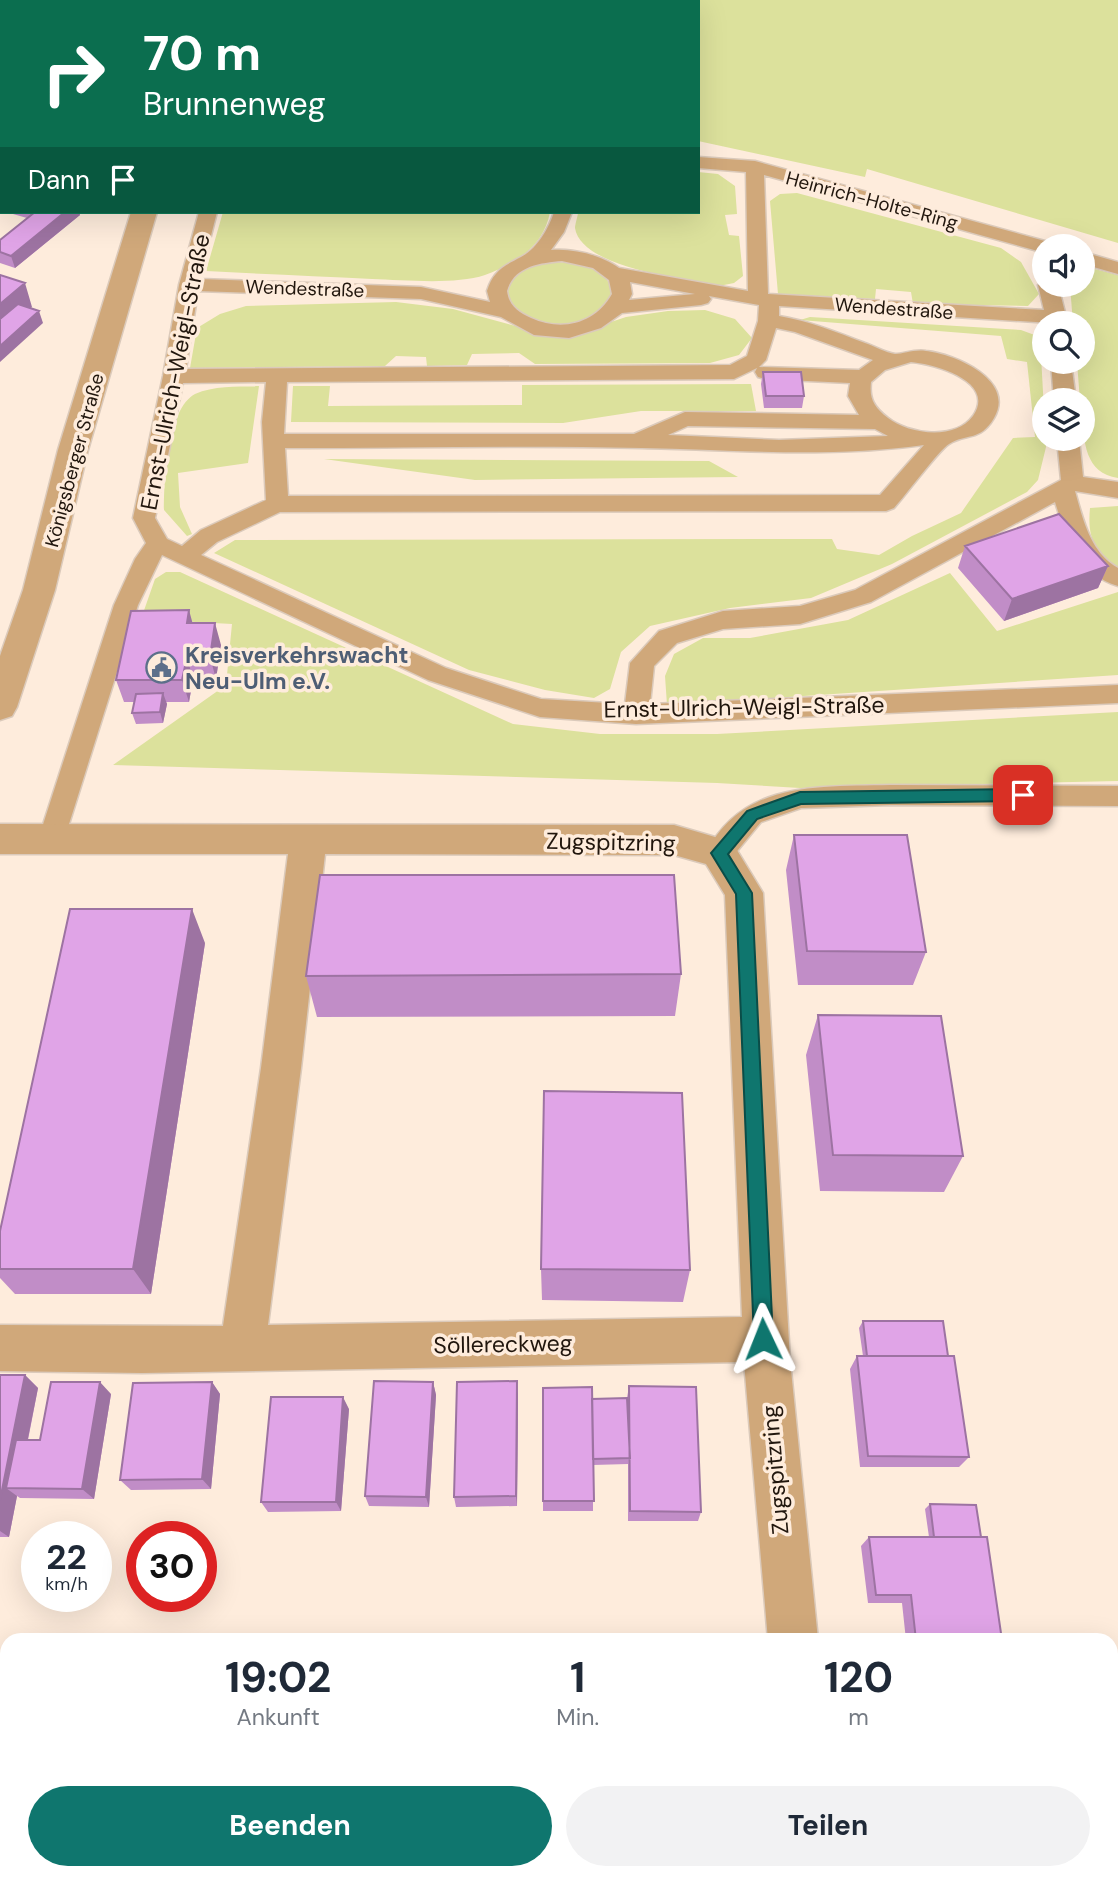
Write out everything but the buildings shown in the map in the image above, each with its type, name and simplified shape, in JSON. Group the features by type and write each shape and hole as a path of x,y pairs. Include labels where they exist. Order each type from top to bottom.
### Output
{"street":[{"name":"Königsberger Straße","path":"0,707 38,590 74,450 143,214"},
{"name":"Zugspitzring","path":"0,839 674,840 719,853 744,893 763,1339 778,1519 792,1633"},
{"path":"242,1348 281,1068 308,840"},
{"name":"Söllereckweg","path":"0,1348 79,1351 763,1339"}],"lane":[{"name":"Heinrich-Holte-Ring","path":"700,162 755,167 1032,244"},
{"path":"734,372 756,360 765,307 755,167"},
{"name":"Ernst-Ulrich-Weigl-Straße","path":"207,214 189,285 174,376 144,518 158,544 437,674 540,708 636,714 1118,694"},
{"path":"562,217 578,257"},
{"path":"530,260 541,251 562,217"},
{"path":"562,255 578,257 604,266 621,283 624,295 619,307 609,317 594,325 555,331 519,321 506,312 499,302 497,290 501,279 518,265 530,260 562,255"},
{"path":"1095,261 1118,268"},
{"name":"Wendestraße","path":"613,273 732,295 765,307 1032,320"},
{"name":"Wendestraße","path":"421,293 501,279"},
{"name":"Wendestraße","path":"189,285 421,293 506,312"},
{"name":"Wendestraße","path":"619,307 732,295"},
{"path":"765,307 799,326 891,359"},
{"path":"274,440 878,445 933,438 961,434 977,425 986,413 988,399 983,386 971,373 954,364 933,358 911,356 891,359 874,366 862,377 858,388 859,400 876,422 890,430 933,438"},
{"path":"174,376 734,372 862,377"},
{"path":"276,377 274,440 277,504"},
{"path":"637,441 685,419 876,422"},
{"path":"184,556 209,536 277,504 886,503 933,438"},
{"path":"1068,451 1068,487 1086,551 1101,571 1118,578"},
{"path":"636,714 642,663 668,637 723,620 800,615 863,596 1068,487 1118,490"},
{"path":"51,840 126,605 146,559 158,544"},
{"path":"719,853 752,815 800,798 890,795 1118,796"}],"green space":[{"path":"700,0 1118,0 1118,243 1095,234 867,169 865,177 700,141"},
{"path":"700,172 718,174 735,186 737,214 725,215 729,235 739,236 743,276 734,283 719,286 637,269 595,253 582,242 575,228 578,214 700,214"},
{"path":"797,193 1001,248 1021,262 1032,282 1032,297 1036,297 1028,306 913,304 911,292 876,289 875,299 778,294 770,201 780,194"},
{"path":"222,214 550,214 542,235 527,252 507,265 473,278 429,281 206,271"},
{"path":"552,262 587,267 603,275 611,290 610,298 601,311 571,324 549,324 529,318 515,308 508,295 510,282 524,270"},
{"path":"1095,269 1118,275 1118,478 1097,468 1087,451 1095,451 1095,388 1079,388 1078,374 1095,374 1095,311 1072,311 1071,297 1095,297"},
{"path":"396,302 453,309 538,332 575,334 626,317 668,311 705,310 735,319 752,338 739,355 710,363 535,364 519,353 472,354 467,365 427,366 426,357 396,356 385,366 190,368 197,328 220,314 246,306"},
{"path":"810,317 1021,330 1032,334 1032,374 1042,374 1043,388 1032,388 1032,409 1027,362 1007,359 1001,336 800,320"},
{"path":"751,384 756,411 641,411 563,423 291,422 293,386 330,386 328,406 522,405 522,385"},
{"path":"259,386 248,463 178,473 180,507 192,534 187,536 164,510 169,447 178,414 186,402 202,391"},
{"path":"1032,437 1032,451 1045,451 1038,480 1027,492 892,564 811,598 730,608 650,626 621,652 610,689 594,698 545,690 469,670 214,553 235,540 832,539 837,549 879,555 961,513 1013,438"},
{"path":"324,459 709,461 738,477 475,480"},
{"path":"1118,506 1118,571 1094,544 1089,519 1090,508"},
{"path":"166,572 180,572 513,724 600,734 717,734 1118,712 1118,781 800,788 717,783 113,765 226,685 232,624 141,619 155,579"},
{"path":"950,573 997,631 1118,592 1118,675 667,705 665,676 674,654 703,638 750,638 848,620"}],"place":[{"name":"Kreisverkehrswacht Neu-Ulm e.V.","path":"162,668"}],"route":[{"path":"763,1339 744,893 719,853 752,815 800,798 1023,795"}]}
